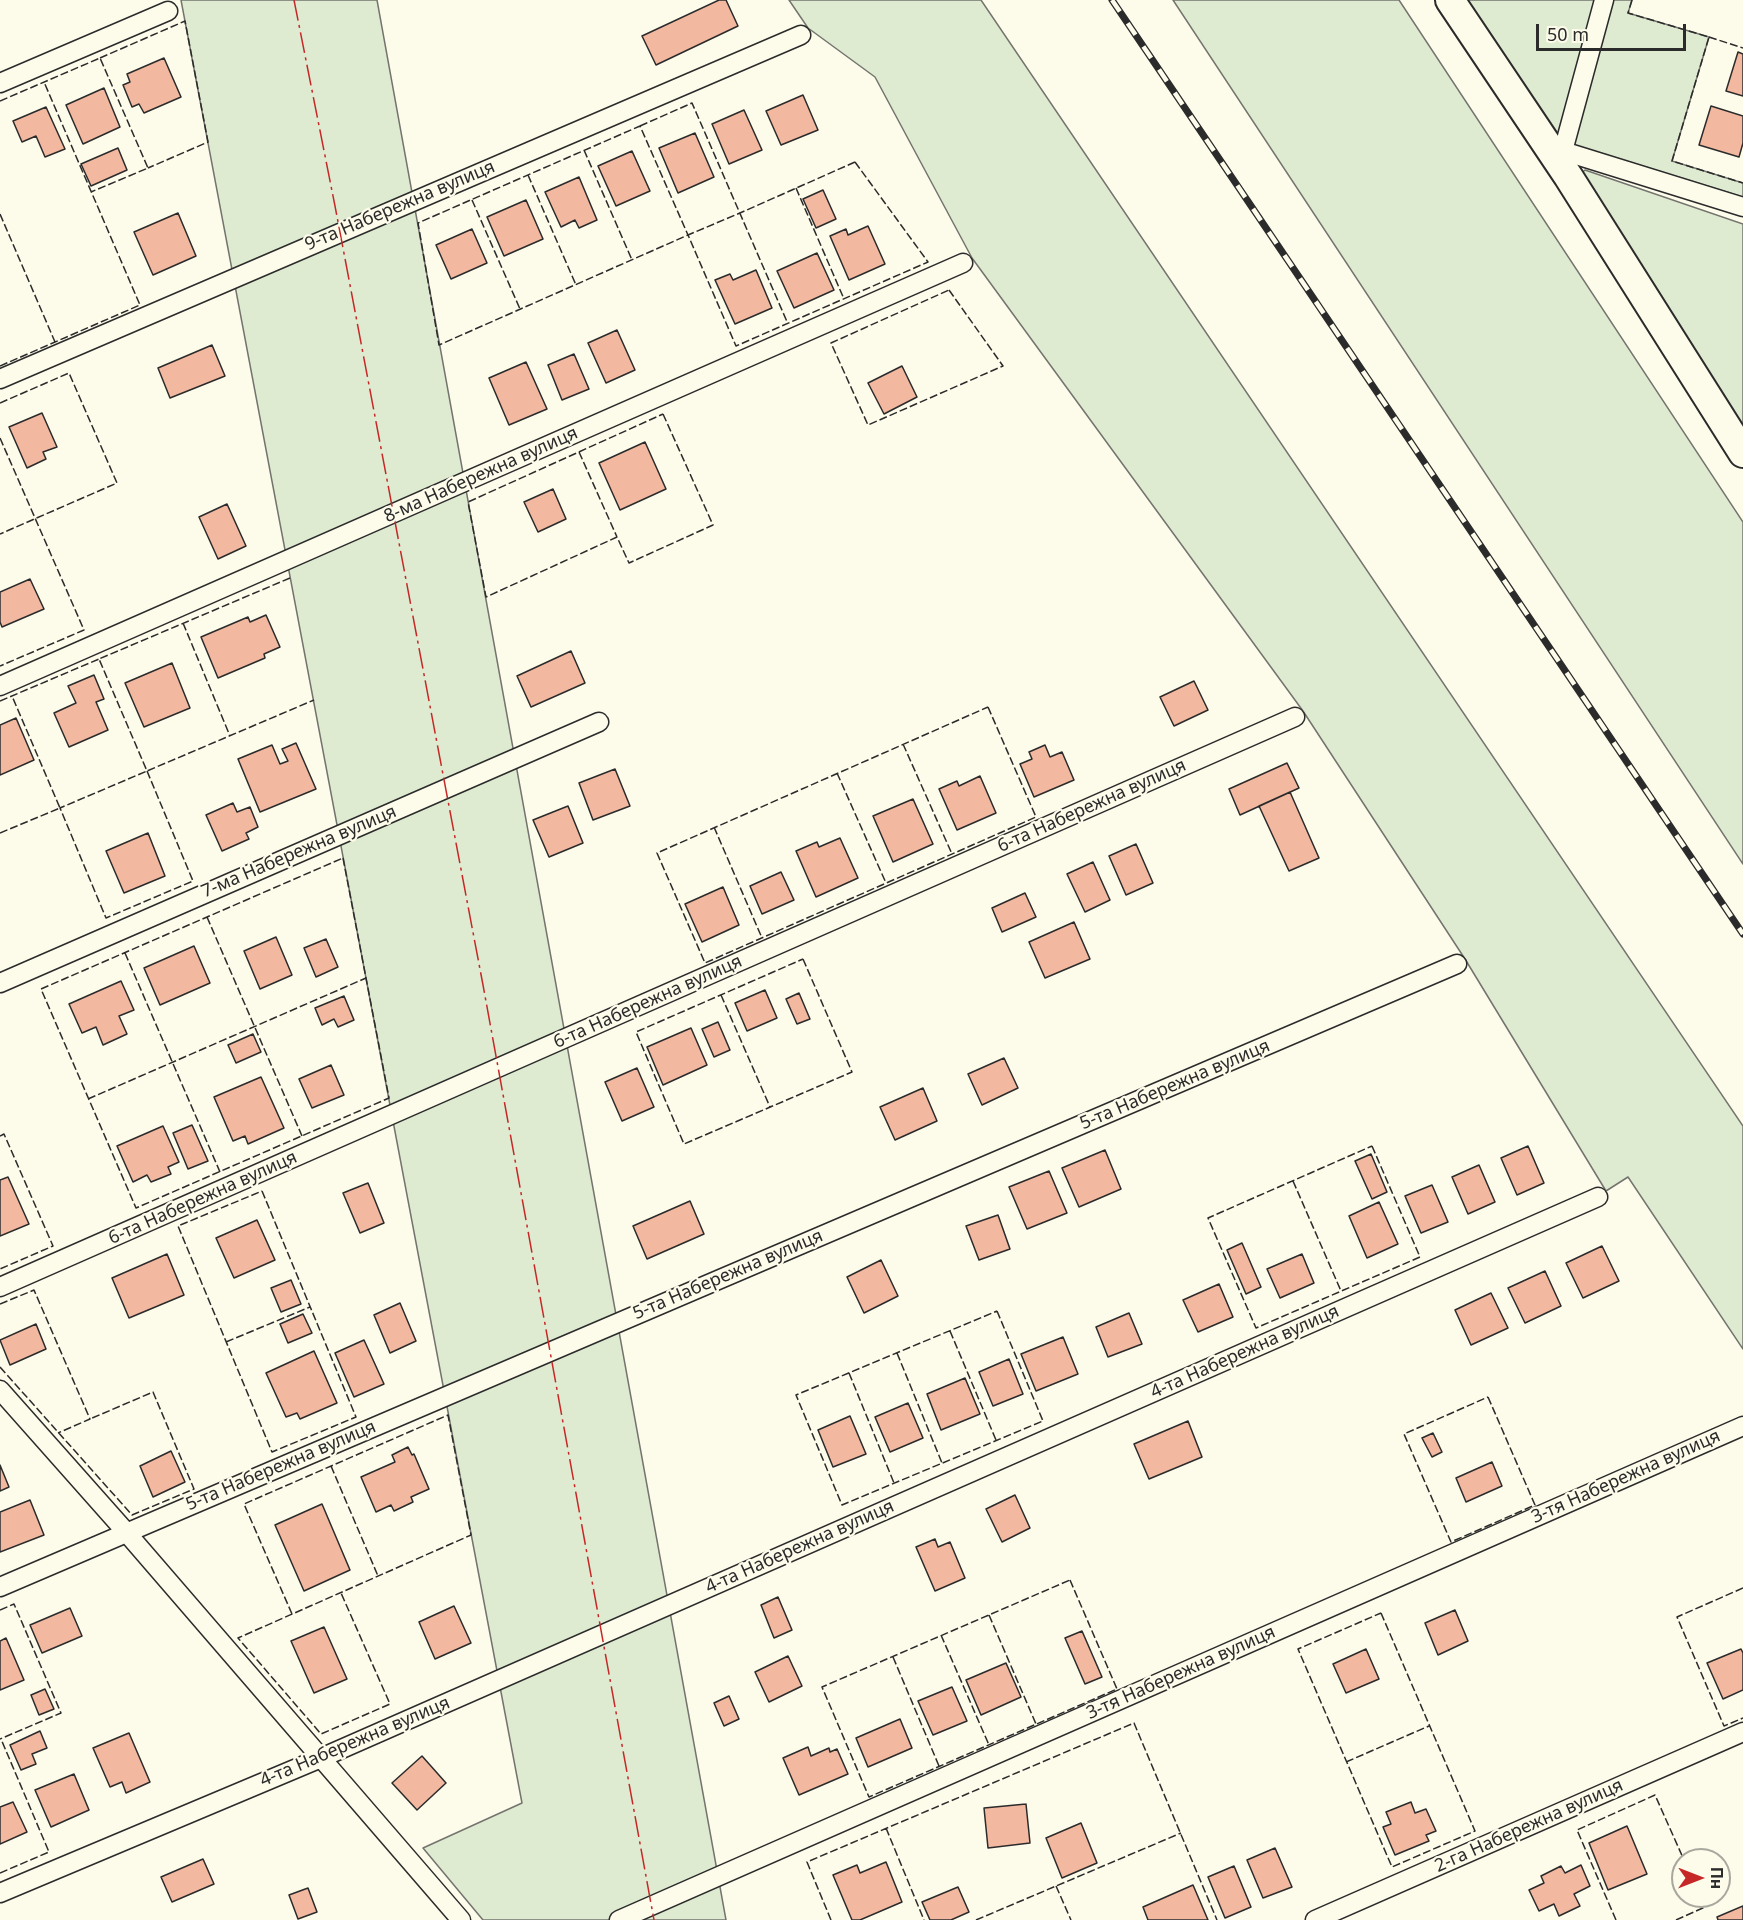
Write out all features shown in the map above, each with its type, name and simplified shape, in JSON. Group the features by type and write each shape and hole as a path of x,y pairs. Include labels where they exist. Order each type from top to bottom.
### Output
{"main road":[{"path":"1450,0 1565,164 1743,453"}],"street":[{"path":"1604,0 1565,164 1743,207"},
{"path":"0,83 168,11"},
{"name":"9-та Набережна вулиця","path":"0,379 801,35"},
{"name":"8-ма Набережна вулиця","path":"0,686 963,263"},
{"name":"6-та Набережна вулиця","path":"0,1287 1295,717"},
{"name":"7-ма Набережна вулиця","path":"0,982 599,722"},
{"name":"5-та Набережна вулиця","path":"0,1587 1457,964"},
{"name":"4-та Набережна вулиця","path":"0,1893 321,1758 1598,1197"},
{"path":"0,1390 126,1532 461,1920"},
{"name":"3-тя Набережна вулиця","path":"619,1920 1743,1426"},
{"name":"2-га Набережна вулиця","path":"1315,1920 1743,1732"}],"green space":[{"path":"181,0 377,0 726,1920 483,1920 423,1848 522,1803"},
{"path":"789,0 981,0 1743,1126 1743,1349 1628,1177 1606,1191 1465,959 1303,711 972,258 875,77 808,28"},
{"path":"1173,0 1399,0 1743,522 1743,864"},
{"path":"1462,0 1598,0 1557,147"},
{"path":"1610,0 1632,0 1628,13 1709,37 1672,161 1743,183 1743,197 1571,144"},
{"path":"1585,170 1743,224 1743,432 1575,179"}],"building":[{"path":"719,0 726,0 738,26 656,65 642,36"},
{"path":"1738,52 1743,54 1743,96 1726,91"},
{"path":"164,58 181,97 144,113 139,104 132,107 123,85 130,82 127,74"},
{"path":"104,88 120,127 83,144 66,105"},
{"path":"803,95 818,130 781,145 766,111"},
{"path":"1711,106 1743,116 1743,143 1739,157 1699,145"},
{"path":"46,107 65,149 45,157 36,136 22,142 13,121"},
{"path":"744,110 762,150 729,164 712,124"},
{"path":"695,133 714,177 678,193 659,148"},
{"path":"118,148 127,170 91,186 81,164"},
{"path":"632,151 650,191 616,206 598,166"},
{"path":"579,177 597,220 579,228 575,220 561,227 545,192"},
{"path":"823,190 836,219 816,228 803,199"},
{"path":"526,200 543,239 504,256 487,217"},
{"path":"178,213 196,256 153,275 134,232"},
{"path":"868,226 885,264 849,280 830,236 846,229 848,235"},
{"path":"472,229 487,263 451,279 436,245"},
{"path":"817,253 834,290 794,308 777,271"},
{"path":"756,270 772,308 735,324 715,280 730,274 733,280"},
{"path":"617,330 635,370 606,383 588,343"},
{"path":"212,345 225,376 170,398 158,368"},
{"path":"574,354 589,389 562,400 548,365"},
{"path":"526,362 547,409 509,425 489,378"},
{"path":"902,366 917,397 884,414 868,383"},
{"path":"42,413 57,447 43,452 46,459 27,468 9,427"},
{"path":"645,442 666,489 620,510 599,463"},
{"path":"553,489 566,519 538,532 524,502"},
{"path":"227,504 246,546 218,559 199,517"},
{"path":"30,579 44,609 2,627 0,592"},
{"path":"266,615 280,647 264,654 265,658 218,678 201,637 248,617 250,622"},
{"path":"571,651 585,683 531,707 517,676"},
{"path":"172,663 190,708 144,727 125,683"},
{"path":"94,675 104,699 96,702 108,730 69,747 54,713 76,703 68,686"},
{"path":"1194,681 1208,710 1174,726 1160,697"},
{"path":"16,718 34,760 0,775 0,725"},
{"path":"296,743 316,789 260,812 238,759 272,745 280,764 288,761 282,749"},
{"path":"1045,745 1050,757 1062,752 1074,780 1034,797 1020,764 1032,759 1029,752"},
{"path":"1287,763 1299,788 1240,815 1229,789"},
{"path":"615,769 630,806 593,820 579,783"},
{"path":"980,776 996,813 957,830 939,789 957,781 959,786"},
{"path":"1290,792 1319,858 1289,871 1259,806"},
{"path":"913,799 933,844 893,862 873,816"},
{"path":"233,803 237,812 250,807 258,827 246,833 249,839 222,851 206,815"},
{"path":"568,806 583,843 549,857 533,820"},
{"path":"148,833 165,876 124,893 106,851"},
{"path":"840,838 858,878 816,897 796,851 817,842 819,847"},
{"path":"1136,844 1153,883 1126,895 1109,856"},
{"path":"1093,862 1110,900 1085,912 1067,874"},
{"path":"781,872 794,900 762,914 750,886"},
{"path":"723,887 739,925 702,942 685,904"},
{"path":"1025,893 1036,917 1002,932 992,908"},
{"path":"1074,922 1090,959 1045,978 1029,942"},
{"path":"276,937 292,975 260,989 244,951"},
{"path":"326,939 338,967 316,977 304,948"},
{"path":"194,946 210,983 160,1005 144,968"},
{"path":"121,981 134,1010 119,1016 127,1034 103,1045 96,1027 82,1033 69,1004"},
{"path":"765,990 777,1018 747,1031 735,1003"},
{"path":"799,993 810,1019 797,1024 786,999"},
{"path":"344,996 354,1020 338,1027 334,1019 322,1025 315,1008"},
{"path":"718,1022 730,1050 714,1057 702,1029"},
{"path":"691,1028 707,1065 663,1085 647,1047"},
{"path":"253,1034 261,1052 236,1063 228,1045"},
{"path":"1004,1058 1018,1088 982,1105 968,1074"},
{"path":"331,1065 344,1095 312,1108 299,1079"},
{"path":"637,1068 654,1107 622,1121 605,1082"},
{"path":"261,1077 284,1128 248,1144 245,1136 233,1141 214,1097"},
{"path":"923,1088 937,1121 895,1140 880,1107"},
{"path":"192,1125 208,1161 188,1169 173,1133"},
{"path":"163,1126 179,1162 168,1167 171,1174 151,1182 147,1175 133,1182 117,1146"},
{"path":"1528,1146 1544,1183 1517,1195 1501,1158"},
{"path":"1105,1150 1121,1189 1079,1207 1062,1168"},
{"path":"1371,1154 1387,1192 1372,1199 1355,1161"},
{"path":"1479,1165 1495,1202 1468,1214 1452,1177"},
{"path":"1049,1171 1067,1213 1027,1229 1009,1187"},
{"path":"8,1177 29,1224 0,1236 0,1180"},
{"path":"368,1183 384,1223 360,1233 343,1193"},
{"path":"1432,1185 1448,1222 1421,1233 1405,1196"},
{"path":"690,1201 704,1234 647,1259 633,1226"},
{"path":"1379,1202 1398,1244 1367,1258 1349,1216"},
{"path":"998,1215 1010,1249 979,1260 966,1226"},
{"path":"257,1220 275,1260 234,1278 216,1238"},
{"path":"1242,1243 1261,1287 1246,1294 1227,1250"},
{"path":"1602,1246 1619,1281 1583,1298 1566,1263"},
{"path":"167,1254 184,1295 129,1318 112,1278"},
{"path":"1302,1254 1314,1283 1280,1298 1267,1269"},
{"path":"881,1260 898,1296 864,1313 847,1277"},
{"path":"1545,1271 1561,1306 1525,1323 1508,1288"},
{"path":"291,1280 301,1304 281,1312 271,1288"},
{"path":"1219,1284 1233,1317 1198,1332 1183,1300"},
{"path":"1491,1293 1508,1328 1471,1345 1455,1310"},
{"path":"400,1303 416,1341 390,1353 374,1315"},
{"path":"1129,1313 1142,1344 1108,1357 1096,1327"},
{"path":"303,1314 312,1333 288,1343 280,1324"},
{"path":"36,1324 46,1349 10,1365 0,1340"},
{"path":"1063,1337 1078,1374 1036,1391 1021,1354"},
{"path":"364,1340 384,1384 354,1397 335,1353"},
{"path":"314,1351 337,1403 300,1419 297,1413 286,1417 266,1373"},
{"path":"1009,1359 1023,1394 993,1406 979,1372"},
{"path":"965,1378 980,1414 941,1430 927,1394"},
{"path":"908,1403 923,1438 890,1452 875,1417"},
{"path":"850,1416 866,1454 833,1467 818,1430"},
{"path":"1188,1421 1202,1457 1149,1479 1134,1444"},
{"path":"1433,1433 1442,1452 1432,1457 1422,1438"},
{"path":"408,1447 412,1455 414,1454 429,1489 411,1497 413,1502 394,1511 391,1505 376,1512 361,1477 395,1462 392,1455"},
{"path":"171,1451 185,1482 153,1497 140,1466"},
{"path":"1492,1462 1502,1486 1466,1502 1456,1478"},
{"path":"0,1465 9,1487 0,1491"},
{"path":"1015,1495 1030,1528 1002,1542 986,1509"},
{"path":"30,1500 44,1535 0,1552 0,1512"},
{"path":"322,1504 350,1570 304,1591 275,1525"},
{"path":"935,1539 938,1547 950,1542 965,1578 935,1591 916,1547"},
{"path":"778,1597 792,1630 774,1638 761,1605"},
{"path":"454,1606 471,1643 435,1659 419,1622"},
{"path":"70,1608 82,1636 42,1653 30,1625"},
{"path":"1455,1610 1468,1641 1438,1655 1425,1623"},
{"path":"324,1627 347,1679 314,1693 291,1641"},
{"path":"1082,1631 1102,1677 1085,1684 1065,1638"},
{"path":"6,1638 24,1680 0,1690 0,1641"},
{"path":"1366,1649 1379,1679 1346,1693 1333,1664"},
{"path":"1741,1649 1743,1653 1743,1690 1723,1699 1707,1663"},
{"path":"788,1656 802,1686 769,1702 755,1672"},
{"path":"1006,1663 1021,1697 981,1715 966,1680"},
{"path":"952,1687 967,1721 933,1735 918,1701"},
{"path":"45,1689 54,1709 39,1715 31,1695"},
{"path":"729,1696 739,1719 724,1726 714,1703"},
{"path":"900,1719 912,1748 868,1767 856,1738"},
{"path":"40,1731 47,1748 32,1754 36,1764 21,1770 10,1745"},
{"path":"129,1733 150,1782 126,1793 122,1782 110,1787 93,1748"},
{"path":"808,1747 811,1756 829,1748 830,1752 837,1749 848,1774 799,1795 783,1758"},
{"path":"422,1756 446,1783 417,1810 392,1783"},
{"path":"74,1774 89,1810 51,1827 35,1790"},
{"path":"13,1802 27,1832 0,1844 0,1807"},
{"path":"1411,1802 1415,1813 1426,1809 1436,1831 1426,1835 1429,1841 1395,1855 1383,1827 1391,1824 1386,1812"},
{"path":"1026,1804 1030,1843 988,1848 984,1808"},
{"path":"1081,1823 1097,1863 1062,1878 1046,1838"},
{"path":"1627,1826 1647,1874 1608,1890 1589,1843"},
{"path":"1275,1848 1292,1887 1263,1898 1247,1860"},
{"path":"203,1859 214,1884 172,1902 161,1877"},
{"path":"886,1862 902,1902 860,1920 852,1920 833,1875 857,1865 860,1873"},
{"path":"1581,1865 1590,1886 1574,1894 1580,1906 1559,1916 1554,1904 1539,1911 1529,1890 1544,1883 1541,1876 1561,1866 1565,1873"},
{"path":"1234,1866 1251,1907 1225,1918 1208,1877"},
{"path":"1193,1885 1208,1920 1148,1920 1143,1907"},
{"path":"958,1887 969,1912 951,1920 930,1920 922,1902"},
{"path":"308,1888 317,1912 298,1919 289,1895"},
{"path":"1743,1906 1743,1920 1718,1920 1717,1917"}],"railway":[{"path":"1112,0 1743,934"}],"fence":[{"path":"1632,0 1628,13 1709,37 1672,161 1743,183"},
{"path":"100,58 185,21 208,142 148,168"},
{"path":"1709,37 1743,48"},
{"path":"0,101 100,58 148,168 91,192"},
{"path":"0,366 140,305 44,82"},
{"path":"640,126 692,103 788,324"},
{"path":"855,162 688,235 439,345 418,223 640,126 688,235 736,346 928,262 855,162"},
{"path":"584,150 632,260"},
{"path":"528,175 576,285"},
{"path":"796,188 844,299"},
{"path":"472,200 520,309"},
{"path":"0,214 55,342"},
{"path":"949,290 1003,366 868,425 831,343 949,290"},
{"path":"0,403 69,373 117,483 0,534"},
{"path":"663,414 713,525 629,563 617,537 486,597 468,502 663,414"},
{"path":"0,438 84,630 0,666"},
{"path":"579,452 617,537"},
{"path":"290,578 99,659 147,771 314,700"},
{"path":"183,623 230,736"},
{"path":"0,701 99,659"},
{"path":"0,833 60,808 12,696"},
{"path":"988,707 1036,817 705,963 657,853 988,707"},
{"path":"903,744 952,854"},
{"path":"147,771 193,881 106,918 60,808 147,771"},
{"path":"837,773 886,883"},
{"path":"714,827 762,938"},
{"path":"343,858 389,1098 136,1208 41,989 343,858"},
{"path":"207,917 302,1136"},
{"path":"125,953 220,1172"},
{"path":"803,959 852,1072 684,1144 636,1032 803,959"},
{"path":"88,1099 366,978"},
{"path":"721,995 770,1107"},
{"path":"0,1136 4,1134 53,1246 0,1269"},
{"path":"1372,1146 1420,1257 1256,1328 1208,1218 1372,1146"},
{"path":"1293,1181 1341,1291"},
{"path":"262,1191 356,1417 272,1452 178,1226 262,1191"},
{"path":"0,1304 34,1290 90,1419 58,1433"},
{"path":"226,1342 310,1307"},
{"path":"997,1311 1043,1421 842,1505 796,1395 997,1311"},
{"path":"950,1331 996,1440"},
{"path":"897,1353 942,1463"},
{"path":"0,1367 132,1515 194,1489 153,1392 90,1419"},
{"path":"849,1373 894,1483"},
{"path":"1488,1397 1535,1505 1451,1542 1404,1434 1488,1397"},
{"path":"292,1614 244,1504 448,1415 471,1535 238,1638 321,1734 390,1704 341,1593"},
{"path":"331,1466 378,1576"},
{"path":"1070,1580 1117,1689 869,1797 822,1687 1070,1580"},
{"path":"1743,1588 1677,1617 1724,1726 1743,1718"},
{"path":"0,1610 14,1604 61,1713 0,1739"},
{"path":"1381,1613 1475,1831 1392,1867 1298,1649 1381,1613"},
{"path":"989,1615 1036,1724"},
{"path":"941,1635 989,1745"},
{"path":"893,1657 939,1766"},
{"path":"831,1920 807,1862 1134,1723 1217,1920"},
{"path":"1346,1762 1429,1726"},
{"path":"0,1873 49,1852 1,1739"},
{"path":"1616,1920 1577,1830 1655,1795 1679,1848"},
{"path":"886,1828 924,1920"},
{"path":"976,1920 1181,1833"},
{"path":"1056,1886 1071,1920"},
{"path":"1676,1920 1703,1908"}],"power":[{"path":"294,0 483,985 654,1920"}]}
